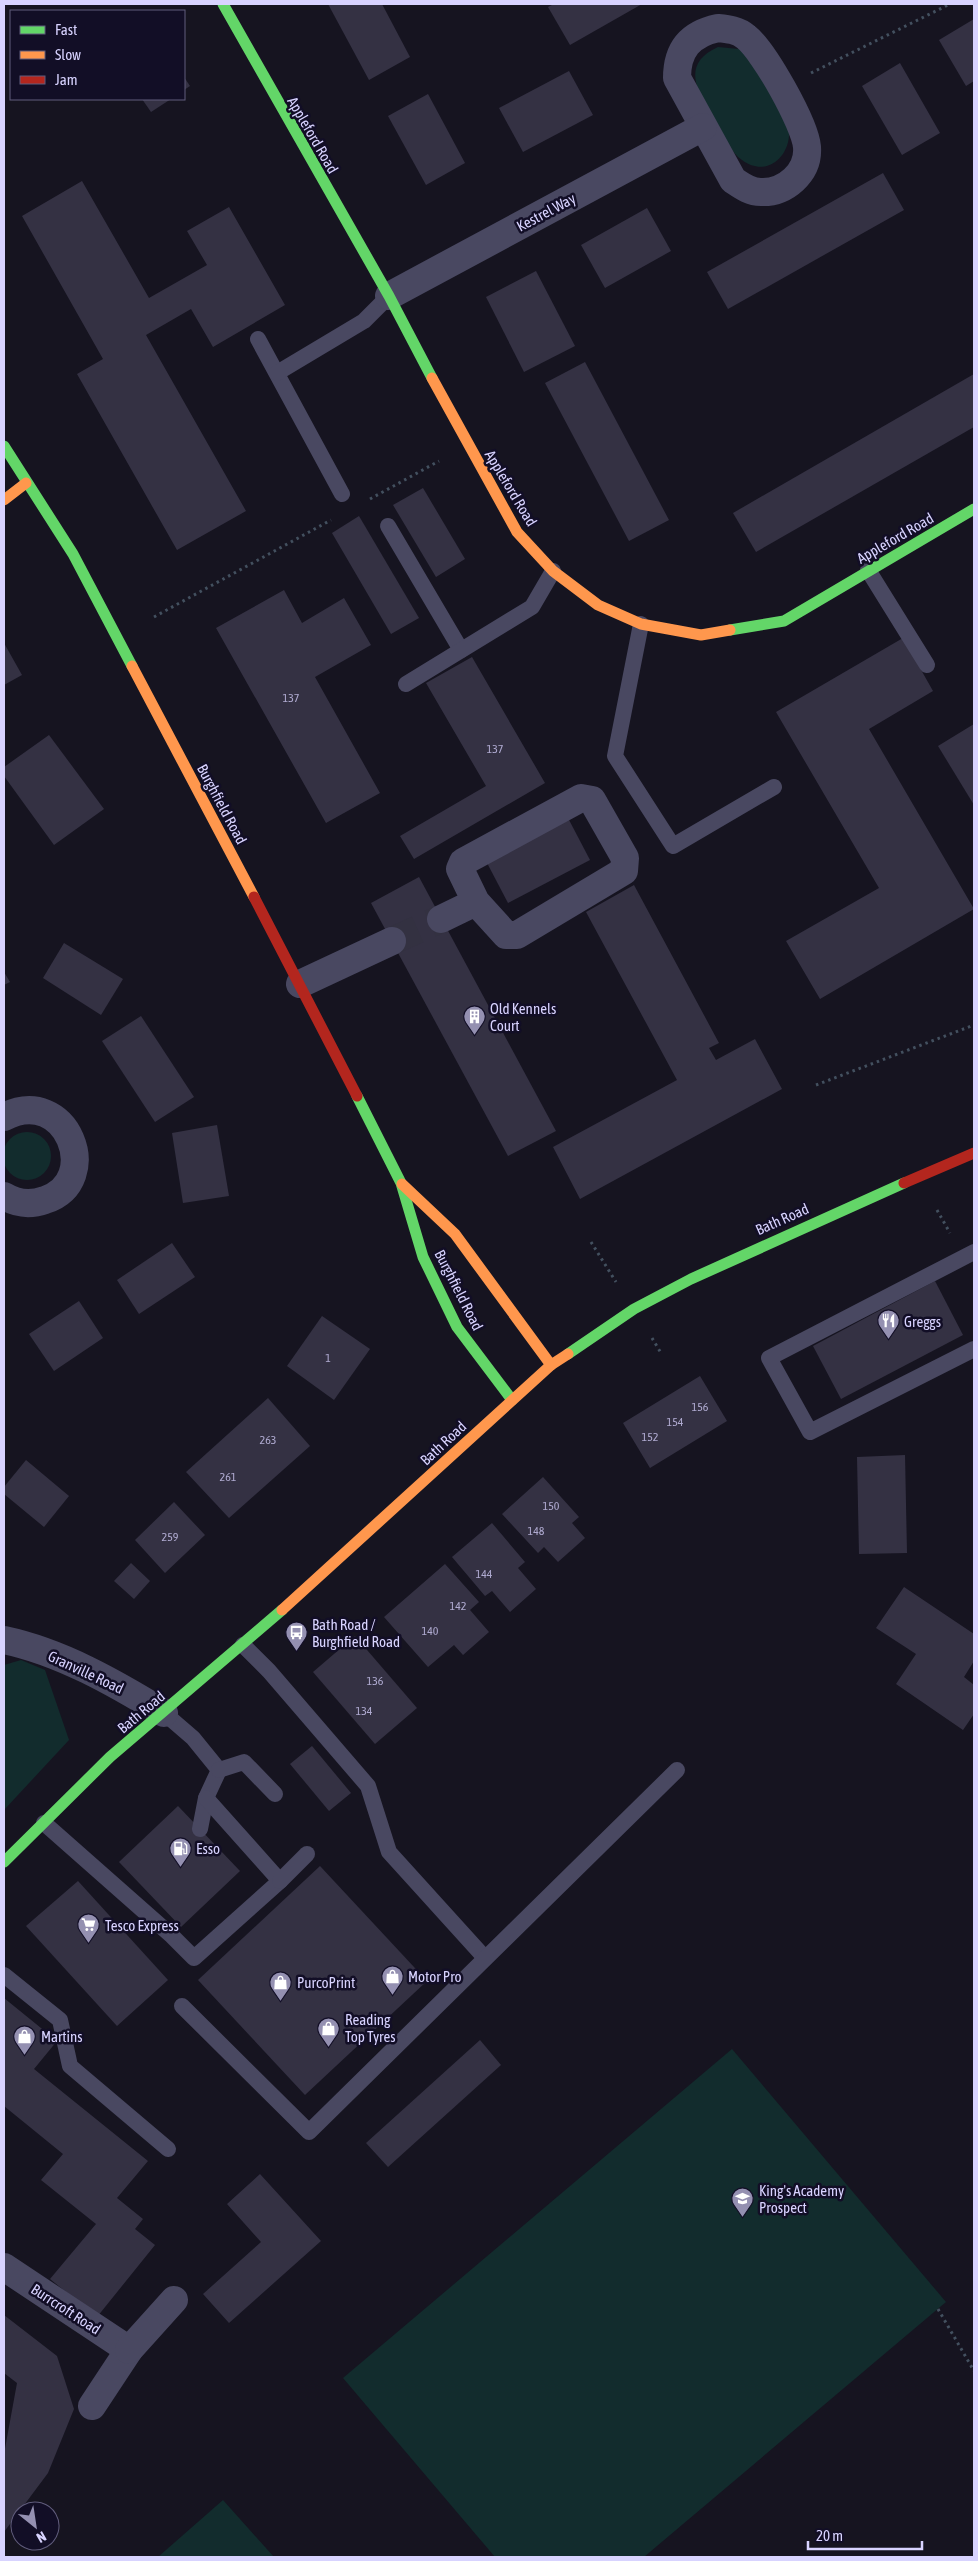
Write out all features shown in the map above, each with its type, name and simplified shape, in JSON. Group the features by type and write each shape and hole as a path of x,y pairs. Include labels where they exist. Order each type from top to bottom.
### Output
{"street":[{"name":"Appleford Road","path":"223,4 389,296 468,445 518,532 553,571 598,604 641,624 701,635 784,621 974,509"},
{"path":"718,28 732,29 745,36 755,45 782,88 805,135 808,149 805,163 798,176 787,186 774,191 760,192 745,189 733,180 703,127 677,78 677,63 682,50 691,39 704,31 718,28"},
{"name":"Kestrel Way","path":"389,296 703,127"},
{"name":"Burghfield Road","path":"4,446 73,554 300,984 401,1183 423,1257 457,1327 512,1400"},
{"path":"4,500 26,483"},
{"path":"581,798 592,800 625,858 624,871 517,935 506,935 476,902 460,869 463,862 581,798"},
{"path":"441,919 476,902"},
{"path":"300,984 392,941"},
{"path":"4,1117 14,1112 29,1110 44,1113 58,1120 68,1132 74,1146 75,1162 70,1177 62,1189 50,1199 35,1203 19,1203 4,1196"},
{"name":"Bath Road","path":"4,1862 110,1757 243,1645 551,1365 634,1310 692,1279 761,1245 974,1153"},
{"name":"Burghfield Road","path":"401,1183 455,1234 551,1365"},
{"name":"Granville Road","path":"4,1640 28,1645 115,1683 164,1713"},
{"name":"Burrcroft Road","path":"4,2267 129,2350"},
{"path":"92,2406 129,2350 174,2300"}],"lane":[{"path":"277,373 364,321 389,296"},
{"path":"258,339 342,494"},
{"path":"388,526 462,650"},
{"path":"868,570 927,665"},
{"path":"406,684 532,607 553,571"},
{"path":"641,624 615,756 673,846 774,787"},
{"path":"974,1252 769,1358 810,1432 974,1349"},
{"path":"243,1645 368,1786 389,1852 485,1958"},
{"path":"164,1713 193,1738 219,1770"},
{"path":"200,1829 206,1798 219,1770 244,1762 275,1794"},
{"path":"182,2006 309,2132 677,1770"},
{"path":"206,1798 280,1880"},
{"path":"44,1823 172,1936 194,1958 307,1854"},
{"path":"4,1975 60,2020 70,2066 168,2149"}],"path":[{"path":"782,88 950,4"},
{"path":"367,500 468,445"},
{"path":"154,617 333,518"},
{"path":"816,1085 974,1025"},
{"path":"938,2309 974,2371"}],"green space":[{"path":"718,47 739,49 748,56 788,123 788,144 778,160 770,165 762,167 752,165 738,157 728,144 700,94 695,73 698,63 705,55"},
{"path":"27,1132 36,1134 44,1139 49,1147 51,1156 49,1165 44,1173 36,1178 27,1180 18,1178 10,1173 5,1165 3,1156 5,1147 10,1139 18,1134"},
{"path":"21,1660 45,1670 69,1740 4,1810 4,1665"},
{"path":"732,2049 946,2302 644,2557 495,2557 343,2378"},
{"path":"223,2500 274,2557 158,2557"}],"building":[{"path":"328,4 382,4 410,57 369,80"},
{"path":"554,4 642,4 570,45 548,7"},
{"path":"974,19 974,81 966,86 939,40"},
{"path":"900,63 940,133 902,155 862,86"},
{"path":"569,71 593,115 523,152 499,108"},
{"path":"185,78 190,86 185,89"},
{"path":"428,94 465,163 426,185 388,116"},
{"path":"143,100 169,100 151,112"},
{"path":"883,173 904,210 728,309 707,272"},
{"path":"82,181 149,298 207,265 187,231 229,207 285,305 213,347 191,309 146,335 246,511 177,550 77,374 103,359 22,216"},
{"path":"647,208 671,251 605,288 581,245"},
{"path":"536,271 575,346 524,372 486,297"},
{"path":"585,362 669,520 629,541 545,383"},
{"path":"974,374 974,427 756,552 733,513"},
{"path":"423,488 465,559 436,577 393,505"},
{"path":"359,516 419,618 391,634 332,533"},
{"path":"284,590 302,623 344,598 371,645 315,677 380,793 326,823 216,628"},
{"path":"903,638 933,691 869,729 974,909 820,999 786,941 879,888 776,712"},
{"path":"4,643 22,675 4,685"},
{"path":"472,657 545,783 414,859 400,836 486,786 426,683"},
{"path":"974,724 974,805 938,746"},
{"path":"49,735 104,809 54,845 4,776 4,767"},
{"path":"568,818 590,860 508,903 486,861"},
{"name":"Old Kennels Court","path":"419,877 556,1131 508,1156 371,903"},
{"path":"634,885 719,1043 709,1048 716,1060 755,1039 782,1089 580,1199 553,1147 677,1080 586,912"},
{"path":"64,943 123,979 101,1015 43,978"},
{"path":"4,972 10,982 4,985"},
{"path":"141,1016 194,1097 155,1122 102,1041"},
{"path":"217,1125 229,1196 183,1203 172,1133"},
{"path":"172,1243 195,1277 139,1314 117,1280"},
{"name":"Greggs","path":"935,1281 963,1335 841,1399 813,1346"},
{"path":"79,1301 103,1338 54,1371 29,1334"},
{"path":"322,1316 370,1349 334,1400 287,1366"},
{"path":"700,1376 727,1421 650,1468 623,1423"},
{"path":"268,1398 310,1446 229,1518 186,1472"},
{"path":"905,1455 907,1553 859,1554 857,1457"},
{"path":"26,1460 69,1496 44,1527 4,1494 4,1487"},
{"path":"543,1477 579,1517 572,1523 585,1538 558,1562 544,1547 538,1553 502,1514"},
{"path":"174,1502 205,1535 165,1573 135,1540"},
{"path":"492,1523 525,1562 518,1568 536,1589 510,1612 492,1591 485,1596 452,1557"},
{"path":"131,1563 150,1581 134,1599 114,1581"},
{"path":"445,1564 479,1602 470,1610 489,1632 463,1655 454,1645 428,1667 384,1617"},
{"path":"904,1587 974,1634 974,1661 964,1677 974,1685 974,1714 963,1730 896,1684 916,1654 876,1628"},
{"path":"355,1636 417,1708 375,1744 313,1672"},
{"path":"312,1746 351,1793 329,1811 290,1764"},
{"name":"Esso","path":"178,1806 240,1871 181,1927 119,1862"},
{"path":"320,1866 427,1981 305,2095 198,1980"},
{"name":"Tesco Express","path":"78,1881 168,1980 117,2026 26,1926"},
{"path":"4,1998 57,2041 34,2069 148,2161 117,2198 143,2219 135,2229 155,2245 97,2317 50,2279 96,2224 41,2180 63,2154 4,2106"},
{"path":"480,2040 501,2065 388,2167 366,2143"},
{"path":"260,2174 321,2241 229,2323 203,2294 261,2242 227,2204"},
{"path":"4,2315 57,2356 74,2409 48,2473 27,2501 10,2501 10,2524 4,2532 4,2454 17,2383 4,2373"}],"tunnel":[{"path":"392,941 441,919"}],"traffic: fast":[{"path":"223,4 389,296 432,378"},
{"path":"4,446 73,554 132,666"},
{"path":"730,630 784,621 974,509"},
{"path":"357,1096 401,1183 423,1257 457,1327 512,1400"},
{"path":"568,1354 634,1309 691,1279 904,1183"},
{"path":"4,1862 110,1757 282,1610"}],"traffic: slow":[{"path":"432,378 517,532 553,571 598,605 641,624 701,635 730,630"},
{"path":"4,500 26,483"},
{"path":"132,666 254,897"},
{"path":"402,1184 455,1234 551,1365"},
{"path":"282,1610 551,1365 568,1354"}],"traffic: jam":[{"path":"254,897 357,1096"},
{"path":"904,1183 974,1153"}],"place":[{"name":"Old Kennels Court","path":"474,1036"},
{"name":"Greggs","path":"888,1340"},
{"name":"Bath Road / Burghfield Road","path":"296,1652"},
{"name":"Esso","path":"180,1867"},
{"name":"Tesco Express","path":"89,1944"},
{"name":"Motor Pro","path":"392,1995"},
{"name":"PurcoPrint","path":"281,2001"},
{"name":"Reading Top Tyres","path":"329,2047"},
{"name":"Martins","path":"25,2055"},
{"name":"King's Academy Prospect","path":"743,2218"}]}
